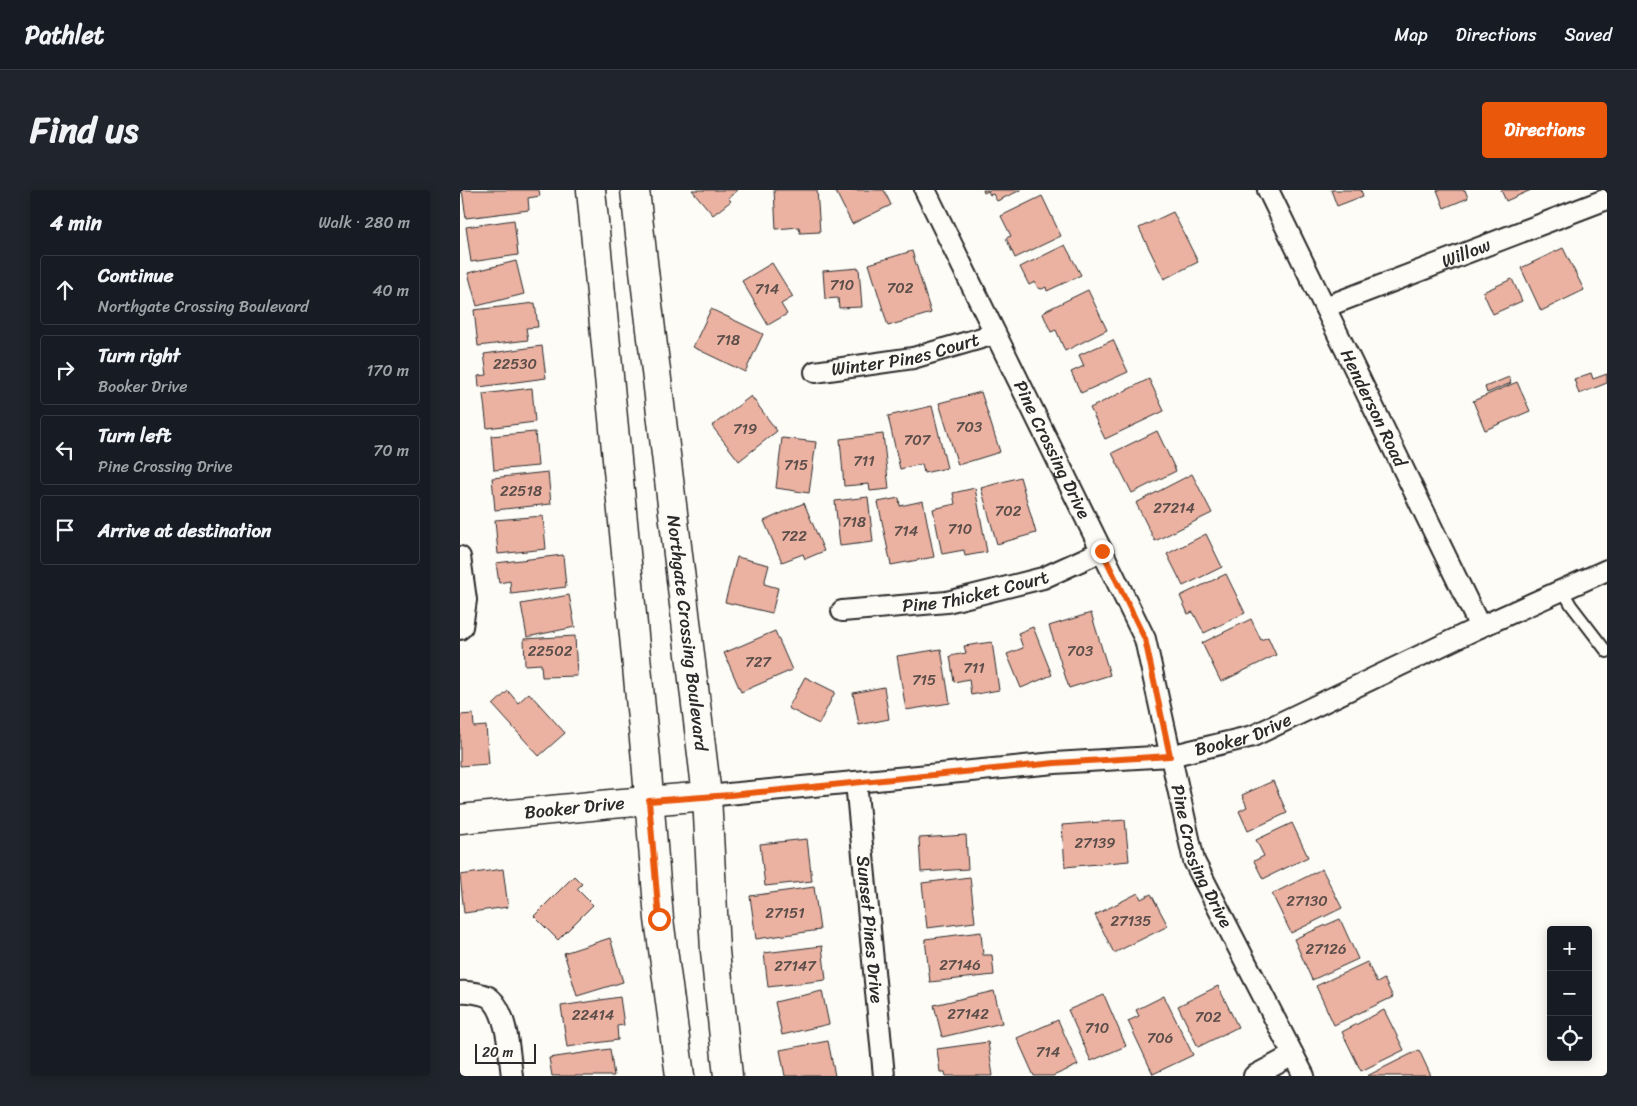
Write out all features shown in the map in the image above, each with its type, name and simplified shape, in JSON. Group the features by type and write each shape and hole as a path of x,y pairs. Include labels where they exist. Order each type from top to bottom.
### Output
{"main road":[{"path":"591,190 659,919 680,1076"},
{"name":"Northgate Crossing Boulevard","path":"635,190 707,796 714,951 728,1076"},
{"path":"601,291 646,288"},
{"name":"Booker Drive","path":"460,819 707,796"}],"street":[{"name":"Pine Crossing Drive","path":"925,190 1145,639 1194,861 1304,1076"},
{"name":"Henderson Road","path":"1268,190 1480,628"},
{"name":"Willow","path":"1325,307 1607,199"},
{"name":"Winter Pines Court","path":"815,372 913,358 995,334"},
{"name":"Pine Thicket Court","path":"842,612 947,602 1043,578 1102,551"},
{"path":"460,557 466,600 461,628"},
{"name":"Booker Drive","path":"707,796 1055,763 1170,756 1253,736 1607,570"},
{"name":"Sunset Pines Drive","path":"856,782 884,1076"},
{"path":"460,992 467,991 490,998 498,1010 504,1022 512,1076"},
{"path":"1254,1076 1293,1055"}],"lane":[{"path":"1563,590 1571,605 1607,652"}],"building":[{"path":"462,190 539,190 540,196 528,198 529,210 466,218"},
{"path":"692,190 738,190 728,198 731,201 713,215"},
{"path":"774,190 817,190 820,232 800,233 799,227 776,229"},
{"path":"835,190 884,190 891,205 852,224"},
{"path":"983,190 1021,190 997,201 993,194 990,195 988,191 984,193"},
{"path":"1331,190 1361,190 1363,196 1337,206"},
{"path":"1437,190 1465,190 1468,198 1444,208"},
{"path":"1501,190 1531,190 1506,201"},
{"path":"1042,196 1061,236 1015,258 1006,238 1011,236 1001,216"},
{"path":"1173,212 1198,262 1164,279 1139,228"},
{"path":"514,220 518,255 471,262 466,227"},
{"path":"1065,245 1081,275 1047,291 1046,287 1038,288 1035,282 1029,285 1020,267"},
{"path":"1563,248 1584,290 1541,311 1521,268"},
{"path":"912,251 931,313 888,326 869,264"},
{"path":"516,261 524,294 477,306 468,273"},
{"path":"772,263 793,297 781,304 787,314 768,325 742,281"},
{"path":"859,268 862,307 839,308 838,298 825,299 823,271"},
{"path":"1512,279 1522,301 1493,314 1483,292"},
{"path":"1088,290 1107,330 1065,351 1056,330 1051,332 1043,314 1047,310"},
{"path":"535,303 538,327 526,328 528,340 478,346 474,310"},
{"path":"711,309 763,334 745,372 693,347"},
{"path":"1113,340 1128,372 1081,393 1071,372 1084,366 1079,355"},
{"path":"542,346 546,378 479,387 478,376 487,375 484,354"},
{"path":"1591,373 1593,379 1607,374 1607,383 1579,394 1574,379"},
{"path":"1509,377 1511,383 1487,393 1485,387"},
{"path":"1149,379 1164,411 1105,439 1090,408"},
{"path":"1517,382 1530,411 1485,430 1473,401"},
{"path":"532,388 535,422 487,428 483,394"},
{"path":"981,392 1000,452 958,465 939,403"},
{"path":"751,396 777,431 739,461 712,426"},
{"path":"932,406 947,468 924,473 922,464 900,469 888,416"},
{"path":"1157,431 1176,471 1132,493 1112,453"},
{"path":"535,432 538,466 494,470 491,436"},
{"path":"883,434 889,489 870,491 869,484 844,486 840,439"},
{"path":"782,438 816,442 809,493 776,488"},
{"path":"548,472 551,504 495,510 492,478"},
{"path":"1192,474 1212,513 1155,541 1136,503"},
{"path":"1020,477 1036,533 997,544 981,488"},
{"path":"975,488 987,552 965,556 964,550 942,554 933,509 955,504 953,493"},
{"path":"868,497 873,542 840,546 835,501"},
{"path":"899,498 900,506 923,501 934,557 891,565 878,502"},
{"path":"804,503 824,551 805,559 803,554 782,562 764,521"},
{"path":"543,516 546,549 498,554 495,520"},
{"path":"1206,534 1222,567 1183,586 1167,554"},
{"path":"563,555 566,587 511,594 510,581 499,583 496,563"},
{"path":"737,557 769,565 764,584 778,588 772,613 725,602"},
{"path":"1226,574 1245,613 1204,633 1193,612 1188,614 1180,596"},
{"path":"569,595 575,627 527,637 521,604"},
{"path":"1091,613 1110,675 1069,688 1049,626"},
{"path":"1251,619 1261,640 1268,637 1276,655 1221,682 1202,643"},
{"path":"1033,627 1052,675 1021,688 1007,654 1023,648 1018,633"},
{"path":"775,631 792,670 741,692 724,653"},
{"path":"575,636 577,676 542,677 541,664 525,665 524,639"},
{"path":"992,642 999,690 971,695 969,679 954,682 950,656 966,653 964,646"},
{"path":"941,649 950,703 906,710 897,656"},
{"path":"805,677 835,692 819,724 788,708"},
{"path":"884,687 889,719 859,725 853,693"},
{"path":"508,691 518,703 529,693 565,733 539,756 493,705"},
{"path":"473,714 474,727 486,726 489,764 460,766 460,715"},
{"path":"1273,781 1287,813 1248,831 1239,811 1247,807 1242,795"},
{"path":"1125,820 1129,861 1065,867 1062,825"},
{"path":"1292,823 1308,857 1263,879 1254,861 1264,856 1256,840"},
{"path":"966,835 968,869 921,872 919,838"},
{"path":"807,839 812,881 765,886 760,844"},
{"path":"503,869 508,907 464,913 460,875"},
{"path":"1322,869 1342,908 1291,933 1272,894"},
{"path":"574,876 582,884 577,889 593,905 558,940 534,916"},
{"path":"970,877 975,922 927,928 922,883"},
{"path":"814,887 820,930 756,939 750,896"},
{"path":"1138,893 1141,899 1151,894 1168,926 1114,953 1095,915"},
{"path":"1340,919 1358,959 1312,980 1294,939"},
{"path":"981,932 983,955 992,955 994,975 930,982 925,939"},
{"path":"610,938 623,982 577,996 564,953"},
{"path":"822,946 826,980 768,987 764,953"},
{"path":"1367,962 1377,983 1384,979 1393,997 1334,1025 1316,986"},
{"path":"1218,986 1238,1027 1198,1047 1178,1006"},
{"path":"822,991 829,1024 782,1035 775,1002"},
{"path":"994,991 1002,1023 942,1037 934,1005"},
{"path":"1104,995 1126,1046 1091,1061 1068,1010"},
{"path":"1164,996 1193,1055 1153,1074 1128,1021 1139,1016 1136,1010"},
{"path":"620,997 624,1025 617,1026 618,1040 567,1047 561,1006"},
{"path":"1384,1010 1404,1050 1361,1071 1342,1032"},
{"path":"1058,1020 1078,1065 1053,1076 1034,1076 1017,1038"},
{"path":"828,1041 835,1076 785,1076 780,1050"},
{"path":"988,1042 993,1076 946,1076 945,1072 940,1072 937,1049"},
{"path":"610,1049 614,1076 552,1076 549,1058"},
{"path":"1419,1050 1431,1076 1367,1076"}],"route":[{"path":"659,919 649,801 730,795 1055,763 1170,756 1145,639 1102,551"}]}
